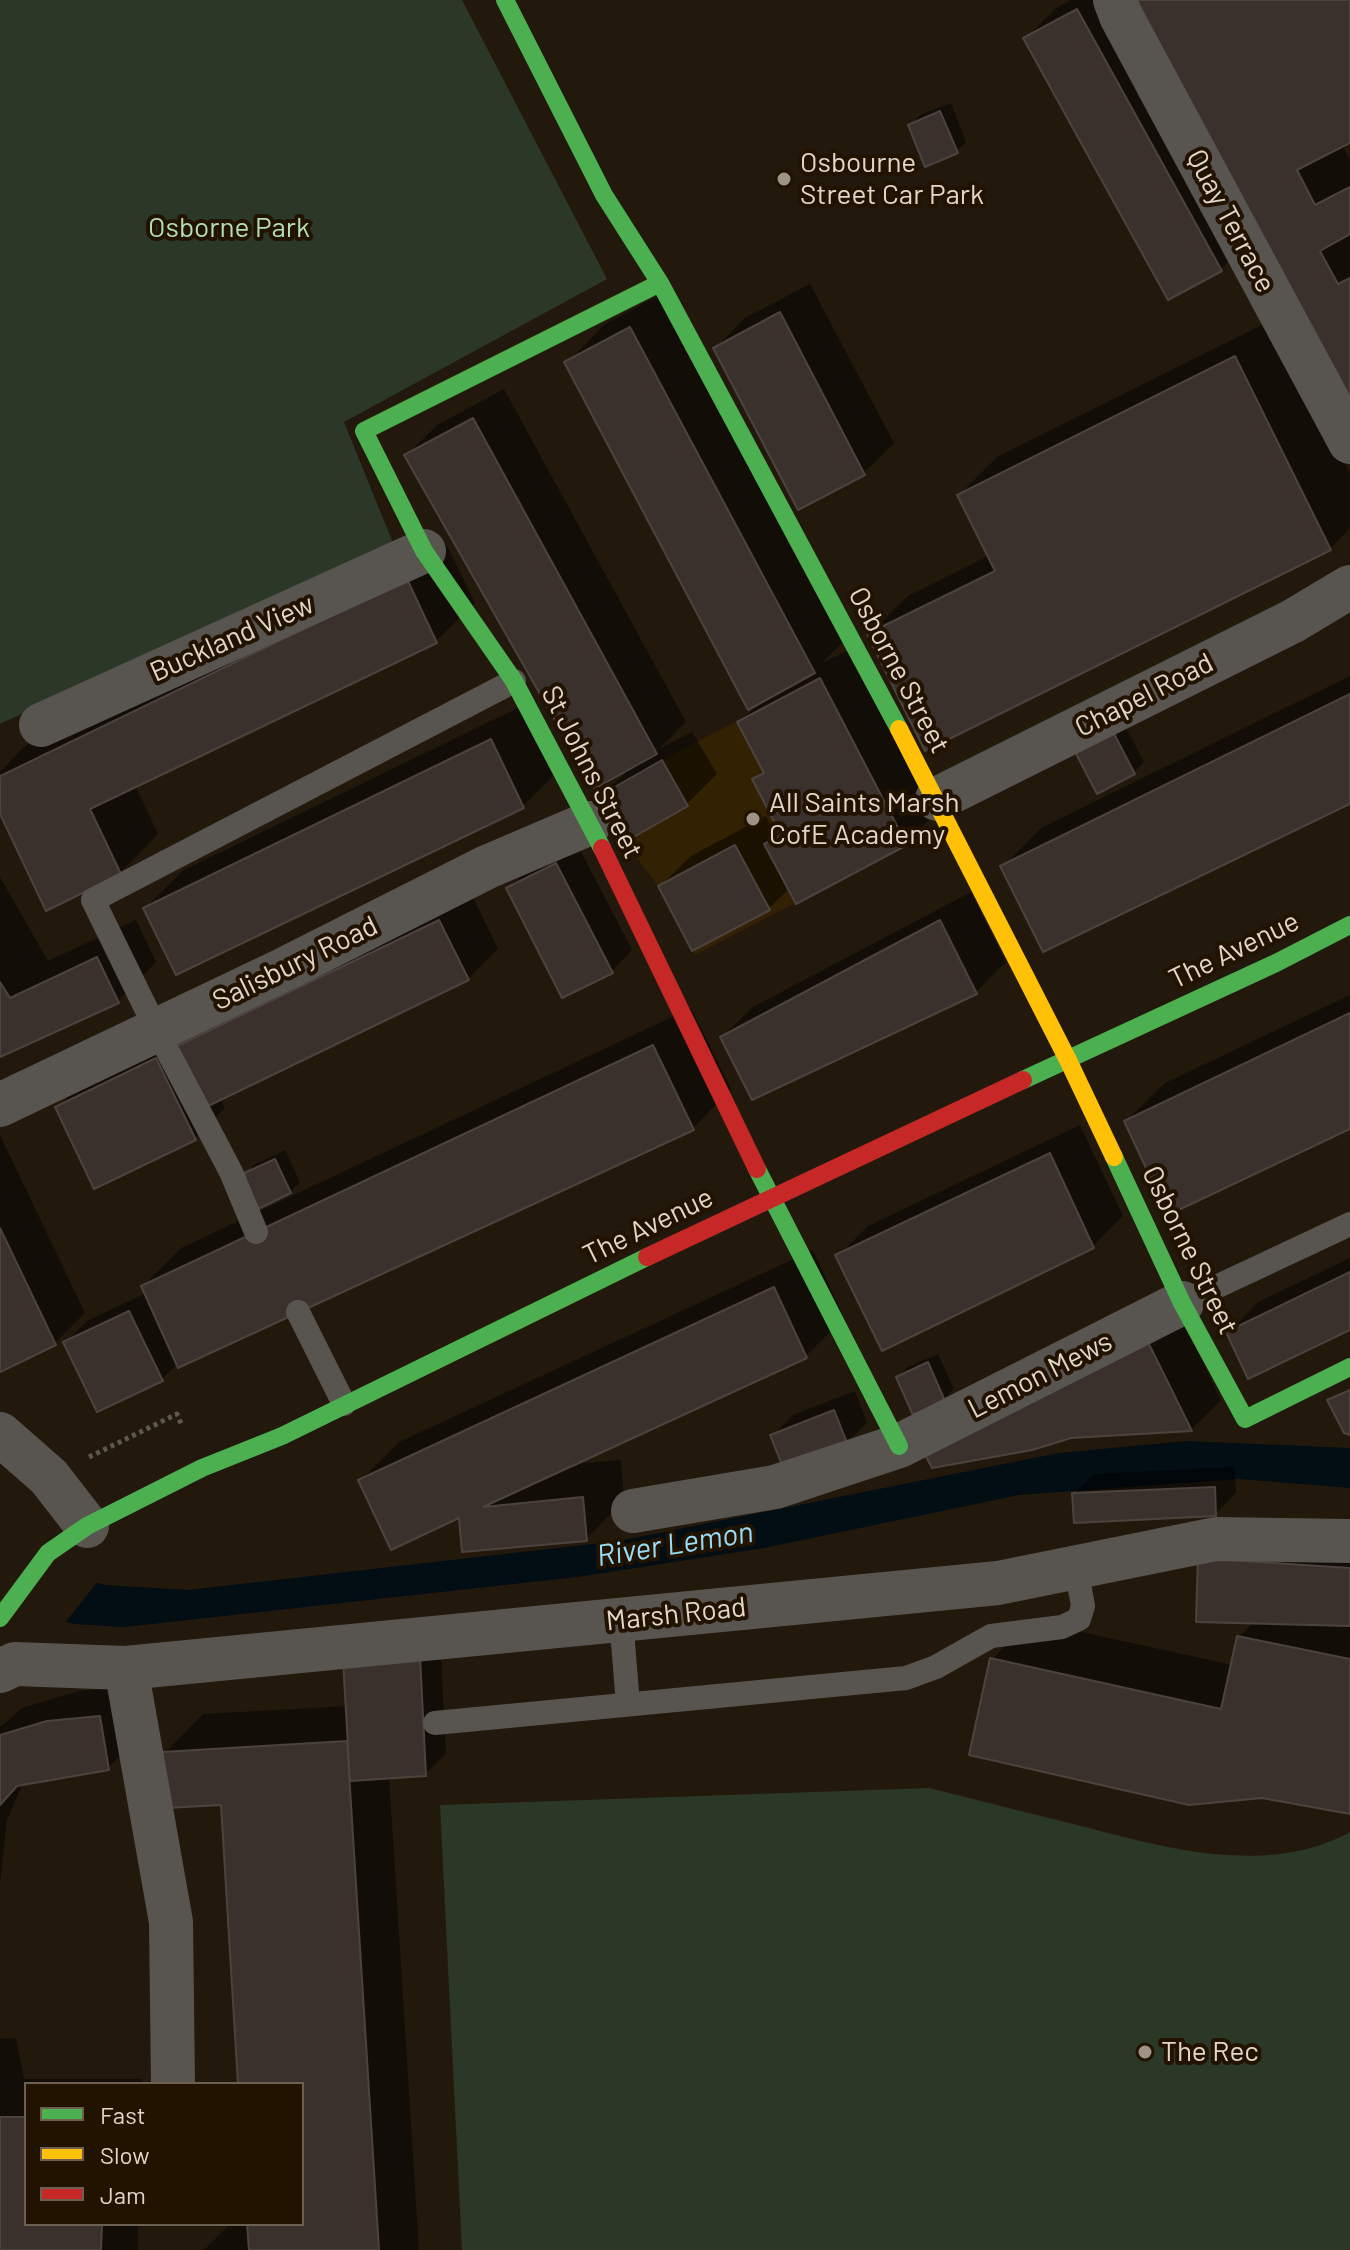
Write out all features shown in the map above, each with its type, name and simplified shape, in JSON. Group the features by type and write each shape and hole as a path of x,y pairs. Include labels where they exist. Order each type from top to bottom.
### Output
{"street":[{"name":"Osborne Street","path":"505,0 604,195 660,283 937,799 1068,1060 1182,1303 1245,1419 1350,1367"},
{"name":"Quay Terrace","path":"1115,0 1350,442"},
{"name":"St Johns Street","path":"660,283 364,431 424,551 514,681 590,823 771,1197 899,1446"},
{"name":"Buckland View","path":"41,725 424,551"},
{"name":"Chapel Road","path":"937,799 1293,621 1350,587"},
{"name":"Salisbury Road","path":"0,1105 157,1031 487,867 590,823"},
{"name":"The Avenue","path":"3,1614 48,1553 87,1526 202,1468 282,1436 771,1197 1276,963 1350,925"},
{"name":"Lemon Mews","path":"633,1511 775,1487 899,1446 1182,1303"},
{"path":"0,1434 49,1477 87,1526"},
{"name":"Marsh Road","path":"0,1671 15,1664 126,1668 998,1583 1216,1539 1350,1541"},
{"path":"126,1668 171,1922 173,2082"}],"lane":[{"path":"256,1232 231,1172 93,900 514,681"},
{"path":"1182,1303 1350,1224"},
{"path":"298,1312 344,1404"},
{"path":"435,1723 906,1678 936,1667 991,1636 1062,1627 1079,1619 1083,1606 1076,1567"},
{"path":"621,1619 628,1704"}],"path":[{"path":"49,1477 177,1414"}],"shaded area":[{"name":"All Saints Marsh CofE Academy","path":"820,678 907,845 695,955 658,886 625,842 599,796"}],"green space":[{"name":"Osborne Park","path":"0,0 462,0 607,279 344,422 393,543 0,724"},
{"path":"929,1788 1144,1842 1214,1854 1249,1856 1284,1853 1318,1846 1350,1832 1350,2250 462,2250 440,1805"}],"water":[{"name":"River Lemon","path":"1187,1441 1350,1448 1350,1488 1239,1479 1019,1495 764,1548 577,1577 125,1627 73,1624 0,1601 0,1552 105,1585 188,1590 619,1541 1059,1453"}],"pier":[{"path":"0,1548 100,1579 63,1625 0,1605"}],"building":[{"path":"1135,0 1350,0 1350,143 1297,170 1315,205 1350,187 1350,234 1320,251 1338,284 1350,278 1350,397"},
{"path":"1077,9 1222,271 1168,300 1023,38"},
{"path":"940,111 958,153 925,167 908,125"},
{"path":"780,312 865,475 798,510 713,348"},
{"path":"630,327 815,673 748,710 564,362"},
{"path":"1235,356 1331,550 925,751 867,634 995,571 957,495"},
{"path":"473,418 657,754 594,789 404,455"},
{"path":"407,579 437,643 90,809 121,874 46,911 0,814 0,776"},
{"path":"820,678 907,845 796,904 764,844 781,835 752,779 764,773 737,722"},
{"path":"1350,694 1350,804 1043,952 1000,866"},
{"path":"1110,726 1135,774 1097,794 1072,746"},
{"path":"491,739 524,808 176,975 143,908"},
{"path":"662,760 688,806 625,842 599,796"},
{"path":"735,845 770,910 692,951 658,886"},
{"path":"556,863 613,973 562,998 506,888"},
{"path":"439,920 469,980 204,1108 175,1047"},
{"path":"940,920 977,994 752,1100 720,1037"},
{"path":"97,957 119,1003 0,1057 0,982 10,998"},
{"path":"1350,1013 1350,1129 1168,1215 1124,1121"},
{"path":"653,1045 694,1130 178,1368 141,1286"},
{"path":"156,1058 196,1140 94,1189 55,1107"},
{"path":"1050,1153 1094,1248 882,1351 835,1255"},
{"path":"275,1159 291,1193 258,1209 242,1174"},
{"path":"0,1228 56,1345 0,1372"},
{"path":"1350,1272 1350,1330 1248,1379 1226,1332"},
{"path":"774,1287 807,1358 483,1507 583,1497 587,1541 462,1552 459,1518 391,1550 358,1480"},
{"path":"129,1311 163,1381 97,1412 63,1342"},
{"path":"1146,1338 1192,1431 1071,1438 1032,1450 932,1468 921,1447"},
{"path":"928,1362 945,1401 913,1415 896,1377"},
{"path":"1350,1390 1350,1435 1344,1433 1327,1400"},
{"path":"834,1410 848,1445 784,1470 770,1435"},
{"path":"1215,1487 1216,1516 1074,1523 1072,1493"},
{"path":"1198,1558 1350,1568 1350,1626 1196,1622"},
{"path":"1237,1636 1350,1659 1350,1814 1262,1798 1189,1805 969,1755 990,1658 1221,1709"},
{"path":"420,1656 426,1776 350,1781 343,1660"},
{"path":"100,1716 109,1770 17,1786 0,1805 0,1735 47,1721"},
{"path":"347,1741 379,2250 249,2250 247,2226 304,2226 304,2082 238,2082 221,1805 166,1808 162,1752"},
{"path":"0,2117 24,2117 24,2226 102,2226 101,2250 0,2250"}],"traffic: fast":[{"path":"505,0 604,195 660,283 899,729"},
{"path":"602,848 514,681 424,551 364,431 660,283"},
{"path":"1023,1080 1276,963 1350,925"},
{"path":"1114,1157 1182,1303 1245,1419 1350,1367"},
{"path":"757,1169 899,1446"},
{"path":"0,1618 48,1553 87,1526 202,1468 282,1436 647,1257"}],"traffic: slow":[{"path":"899,729 1068,1060 1114,1157"}],"traffic: jam":[{"path":"602,848 757,1169"},
{"path":"647,1257 1023,1080"}],"place":[{"name":"Osbourne Street Car Park","path":"784,179"},
{"name":"All Saints Marsh CofE Academy","path":"753,819"},
{"name":"The Rec","path":"1145,2052"}]}
